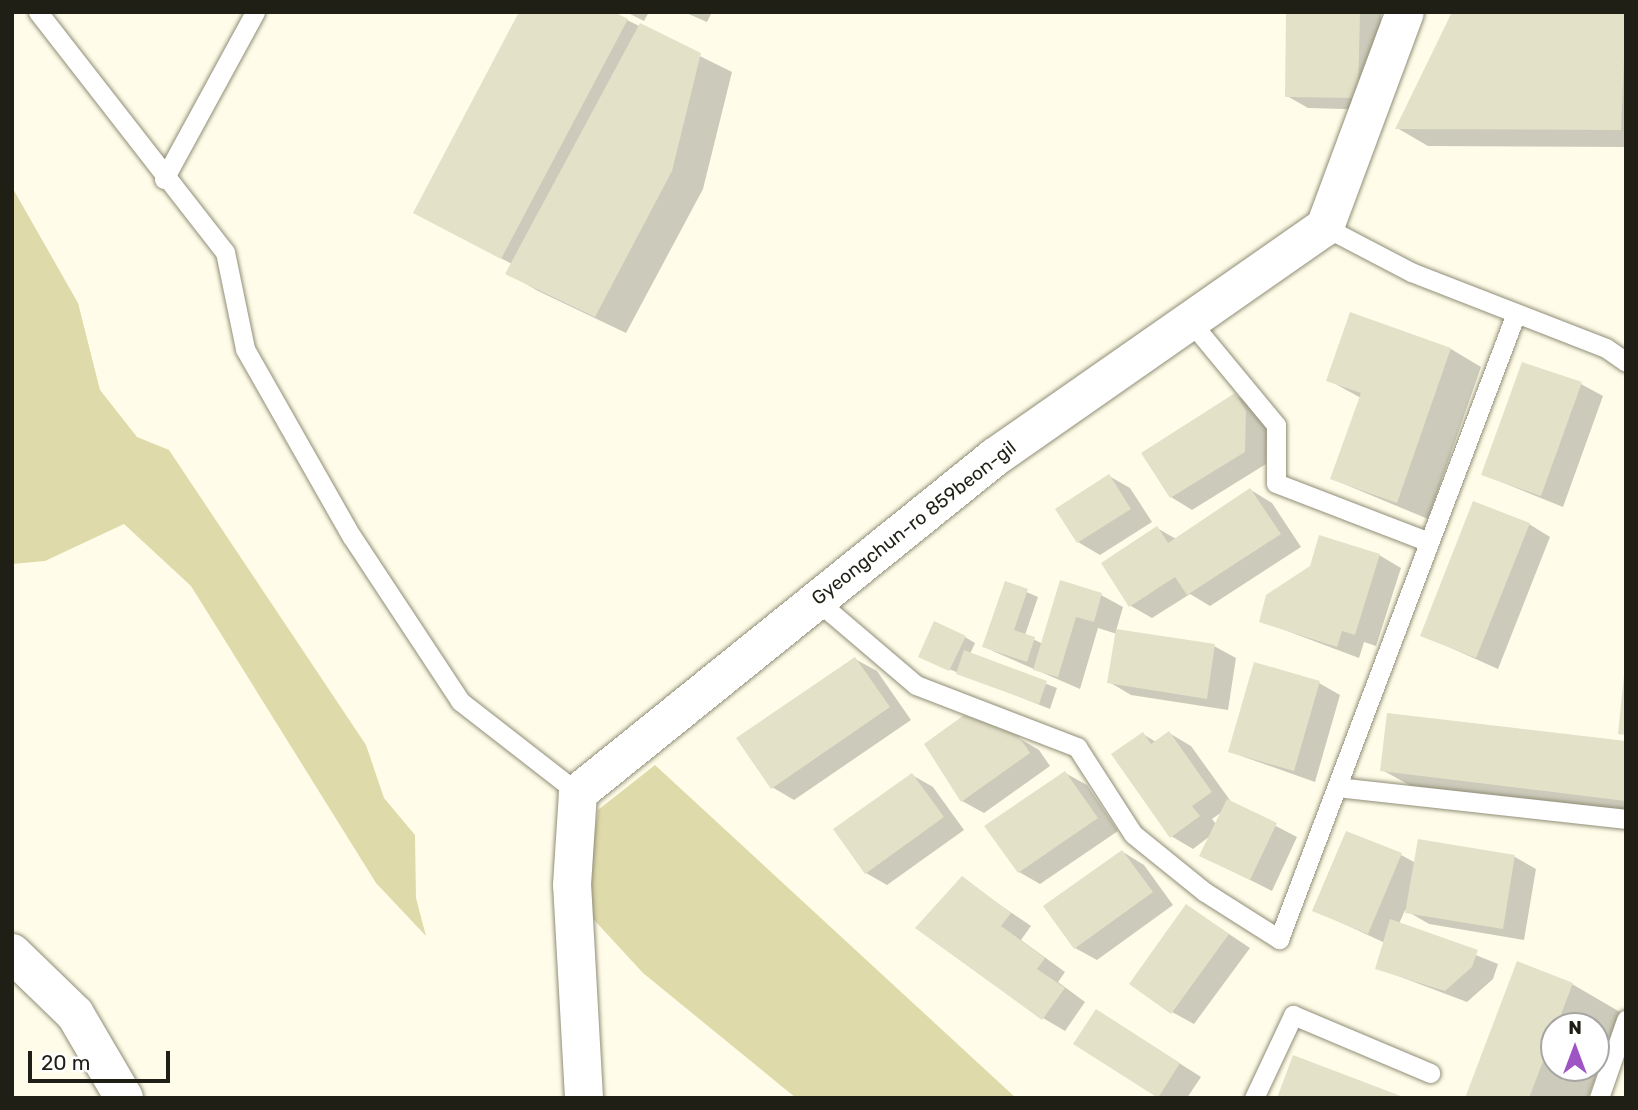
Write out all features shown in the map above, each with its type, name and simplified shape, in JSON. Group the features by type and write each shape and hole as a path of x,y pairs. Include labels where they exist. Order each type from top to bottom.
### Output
{"street":[{"path":"1325,227 1405,12"},
{"name":"Gyeongchun-ro 859beon-gil","path":"579,793 995,457 1325,227"},
{"path":"579,793 572,885 584,1098"},
{"path":"12,953 75,1014 124,1098"}],"lane":[{"path":"38,12 164,179 225,252 245,349 352,537 460,701 579,793"},
{"path":"164,179 256,12"},
{"path":"1325,227 1411,272 1606,348 1626,362"},
{"path":"816,600 916,685 1077,747 1133,834 1205,892 1279,939 1516,313"},
{"path":"1190,321 1276,425 1276,483 1429,542"},
{"path":"1337,787 1626,819"},
{"path":"1254,1098 1293,1015 1430,1073"},
{"path":"1599,1098 1626,1020"}],"shaded area":[{"path":"12,187 78,303 100,390 137,437 169,450 366,745 384,798 415,835 416,898 426,936 376,883 191,586 124,524 45,561 12,564"},
{"path":"655,765 1016,1098 796,1098 643,973 584,909 598,810"}],"building":[{"path":"519,12 614,12 628,19 501,259 413,213"},
{"path":"1286,12 1360,12 1358,98 1285,97"},
{"path":"1452,12 1626,12 1621,130 1395,129"},
{"path":"640,23 701,53 672,171 595,317 505,274"},
{"path":"1350,312 1451,348 1397,503 1330,479 1361,393 1326,381"},
{"path":"1522,362 1582,382 1541,496 1481,475"},
{"path":"1235,393 1246,411 1245,452 1170,498 1141,453"},
{"path":"1109,474 1131,509 1077,543 1055,509"},
{"path":"1250,488 1281,534 1187,595 1175,577 1129,607 1101,563 1157,526 1168,543"},
{"path":"1473,501 1530,523 1476,658 1420,636"},
{"path":"1319,535 1380,554 1355,635 1342,631 1337,647 1259,622 1266,595 1310,566"},
{"path":"1060,580 1102,593 1094,622 1076,617 1058,677 1033,670"},
{"path":"1005,581 1028,589 1014,630 1035,637 1027,662 982,647"},
{"path":"934,621 966,636 949,671 918,657"},
{"path":"1116,629 1215,644 1207,699 1107,683"},
{"path":"964,650 1047,681 1039,704 956,674"},
{"path":"855,657 890,707 771,789 736,738"},
{"path":"1254,662 1320,681 1294,771 1228,752"},
{"path":"1624,675 1626,676 1626,735 1618,734"},
{"path":"1387,713 1626,741 1626,801 1380,771"},
{"path":"964,715 1018,735 1030,753 961,802 924,744"},
{"path":"1169,731 1212,792 1192,806 1200,816 1170,838 1111,754 1143,732 1151,744"},
{"path":"1065,771 1098,818 1018,873 984,826"},
{"path":"912,773 944,817 865,874 833,829"},
{"path":"1227,799 1277,823 1250,880 1199,856"},
{"path":"1346,831 1402,853 1368,934 1312,911"},
{"path":"1418,839 1515,855 1503,929 1405,913"},
{"path":"1122,850 1153,892 1074,949 1043,906"},
{"path":"962,876 1011,913 1001,926 1045,958 1037,969 1065,988 1042,1020 915,928"},
{"path":"1186,904 1229,934 1171,1014 1129,984"},
{"path":"1390,919 1478,950 1472,967 1445,991 1375,969"},
{"path":"1517,961 1573,983 1562,1012 1540,1012 1540,1069 1529,1098 1465,1098"},
{"path":"1096,1009 1180,1063 1158,1098 1073,1044"},
{"path":"1293,1055 1406,1098 1277,1098"}]}
